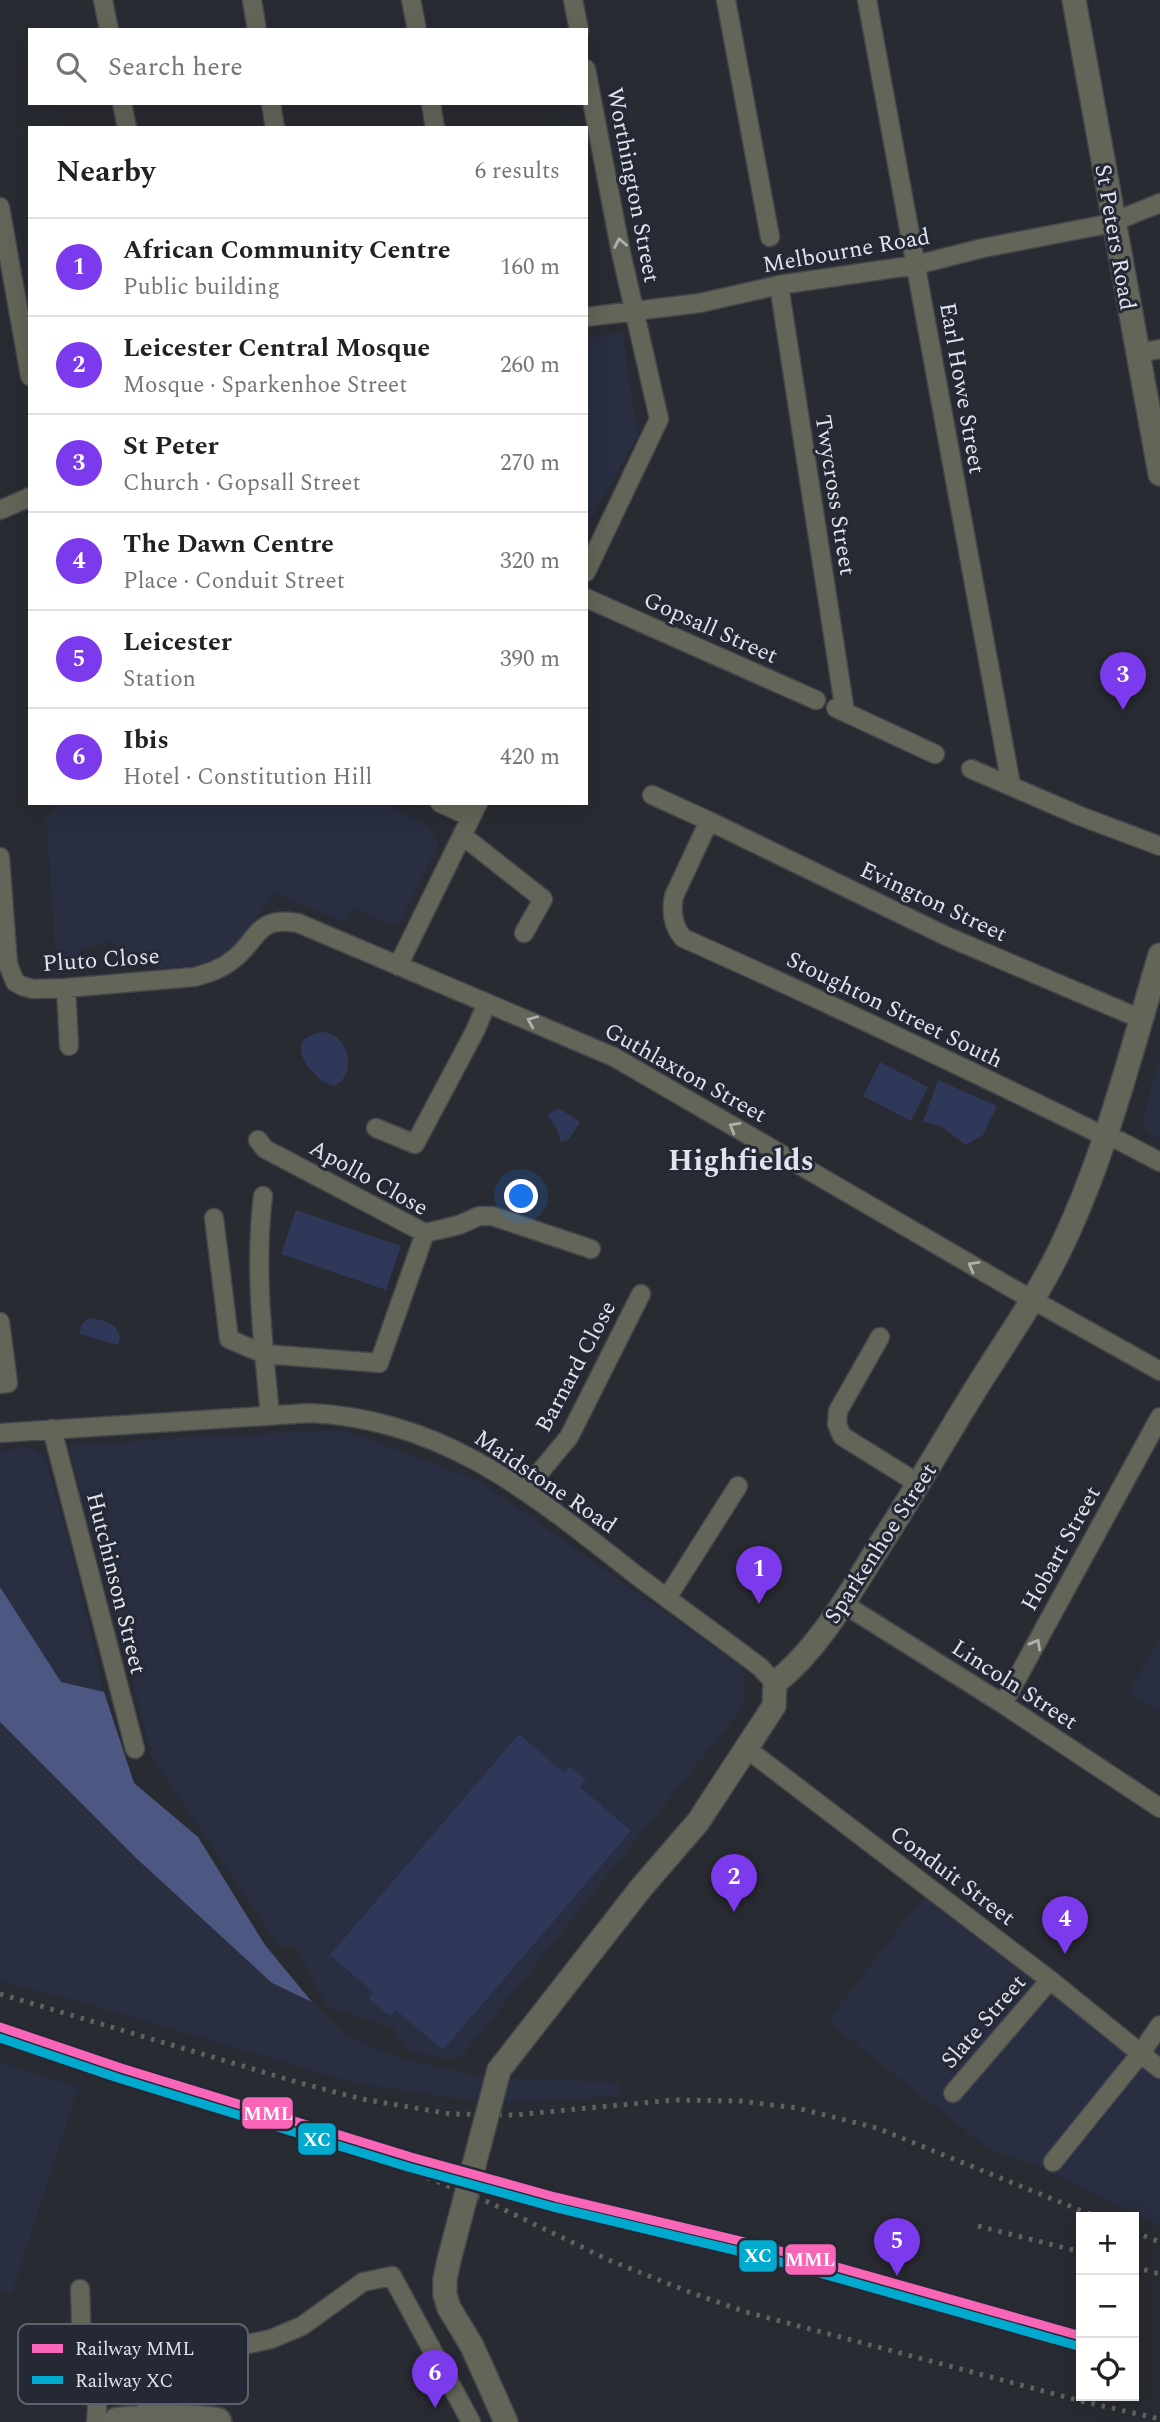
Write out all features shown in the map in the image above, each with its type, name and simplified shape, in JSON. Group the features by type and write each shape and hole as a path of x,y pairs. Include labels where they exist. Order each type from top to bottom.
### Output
{"main road":[{"path":"117,2422 154,2418 217,2422"}],"street":[{"path":"103,0 109,28"},
{"path":"252,0 257,28"},
{"path":"411,0 417,28"},
{"path":"573,0 579,28"},
{"path":"726,0 770,237"},
{"name":"Earl Howe Street","path":"867,0 1011,785"},
{"name":"St Peters Road","path":"1074,0 1160,474"},
{"name":"Worthington Street","path":"588,79 634,310 659,419 588,568"},
{"path":"122,105 127,126"},
{"path":"271,105 275,126"},
{"path":"431,105 435,126"},
{"name":"Melbourne Road","path":"588,317 700,303 779,285 916,265 983,248 1113,222 1160,202"},
{"path":"0,207 28,365"},
{"name":"Twycross Street","path":"779,285 839,710 935,754"},
{"path":"1137,353 1160,349"},
{"path":"0,510 28,498"},
{"name":"Gopsall Street","path":"588,599 816,699"},
{"path":"971,769 1080,816 1160,846"},
{"name":"Evington Street","path":"653,795 946,936 1141,1019"},
{"path":"398,965 474,810 450,805"},
{"name":"Stoughton Street South","path":"709,821 674,896 674,920 677,930 684,937 886,1030 1160,1162"},
{"path":"463,836 543,899 524,933"},
{"name":"Pluto Close","path":"0,857 10,973 15,982 33,989 194,977 213,972 235,958 267,924 281,920 298,923"},
{"name":"Guthlaxton Street","path":"298,923 614,1057 1160,1371"},
{"name":"Sparkenhoe Street","path":"775,1683 792,1670 812,1647 842,1603 919,1485 1054,1262 1075,1217 1104,1136 1160,955"},
{"path":"66,988 69,1046"},
{"path":"376,1128 415,1144 487,1003"},
{"name":"Apollo Close","path":"258,1140 265,1149 425,1233 379,1363 264,1354"},
{"path":"263,1196 258,1277 270,1415"},
{"path":"425,1233 459,1225 479,1216 492,1216 591,1249"},
{"path":"214,1218 229,1339 264,1354"},
{"name":"Barnard Close","path":"524,1491 569,1437 641,1294"},
{"path":"0,1322 8,1383 0,1384"},
{"path":"880,1336 838,1411 837,1424 842,1436 919,1485"},
{"name":"Maidstone Road","path":"0,1433 270,1415 344,1414 419,1433 483,1463 524,1491 760,1667 775,1683"},
{"name":"Hobart Street","path":"1003,1704 1160,1417"},
{"name":"Hutchinson Street","path":"52,1429 135,1748"},
{"path":"667,1598 738,1486"},
{"name":"Lincoln Street","path":"842,1603 1003,1704 1160,1808"},
{"path":"506,2422 445,2295 449,2260 499,2070 641,1888 698,1822 774,1706 775,1683"},
{"name":"Conduit Street","path":"747,1749 1050,1980 1160,2069"},
{"name":"Slate Street","path":"953,2093 1050,1980"},
{"path":"1053,2162 1141,2053 1160,2025"},
{"path":"248,2344 271,2339 302,2326 363,2282 393,2276 471,2422"},
{"path":"80,2289 81,2324"},
{"path":"96,2422 97,2404"},
{"path":"147,2404 154,2418"}],"shaded area":[{"path":"622,332 638,436 588,524 588,339"},
{"path":"56,805 385,805 426,824 439,843 397,928 352,907 345,923 273,892 233,952 207,965 161,968 106,941 80,951 81,961 76,970 57,975 46,819"},
{"path":"322,1032 338,1039 347,1055 346,1073 342,1081 334,1086 316,1076 302,1056 303,1041"},
{"path":"1160,1055 1160,1141 1146,1128 1143,1119"},
{"path":"880,1062 928,1087 911,1121 863,1096"},
{"path":"938,1080 997,1106 983,1135 966,1145 941,1126 923,1122"},
{"path":"559,1108 580,1122 569,1139 561,1142 558,1131 547,1115"},
{"path":"296,1210 401,1246 386,1290 281,1254"},
{"path":"89,1318 115,1326 120,1337 118,1345 80,1334 81,1325"},
{"path":"344,1430 480,1481 743,1668 744,1706 462,2056 449,2059 408,2051 392,2027 328,2008 296,1947 279,1946 152,1757 69,1446"},
{"path":"33,1448 45,1458 71,1548 104,1692 61,1682 0,1587 0,1450"},
{"path":"0,1587 61,1682 104,1692 134,1783 198,1837 265,1945 312,2002 272,1983 136,1858 0,1722"},
{"path":"1160,1636 1160,1712 1128,1694"},
{"path":"0,1722 136,1858 272,1983 312,2002 345,2035 401,2059 476,2075 515,2079 620,2082 619,2096 526,2102 452,2098 355,2083 0,1981"},
{"path":"519,1734 564,1773 570,1766 586,1780 580,1787 631,1831 443,2050 396,2010 390,2016 369,1999 373,1992 330,1955"},
{"path":"933,1890 1140,2053 1160,2025 1160,2226 1139,2216 1139,2212 1131,2212 1048,2171 986,2147 832,2025 831,2016 918,1904"},
{"path":"0,2062 78,2087 12,2294 0,2290"}],"railway":[{"path":"0,1994 300,2083 362,2099 451,2114 514,2115 674,2100 740,2101 797,2108 877,2128 1085,2212"},
{"path":"121,2068 292,2135 421,2175 488,2202 611,2261 746,2312 1081,2401 1160,2419"},
{"path":"978,2226 1076,2251"},
{"path":"1139,2234 1160,2242"},
{"path":"1139,2268 1160,2274"}],"rail line":[{"name":"MML","path":"0,2027 121,2068 411,2157 555,2197 766,2247 1076,2335"},
{"name":"XC","path":"0,2038 118,2078 408,2167 553,2207 763,2257 1076,2345"}],"place":[{"name":"St Peter","path":"1123,710"},
{"name":"African Community Centre","path":"759,1604"},
{"name":"Leicester Central Mosque","path":"734,1912"},
{"name":"The Dawn Centre","path":"1065,1954"},
{"name":"Leicester","path":"897,2276"},
{"name":"Ibis","path":"435,2408"}],"district":[{"name":"Highfields","path":"741,1160"}]}
